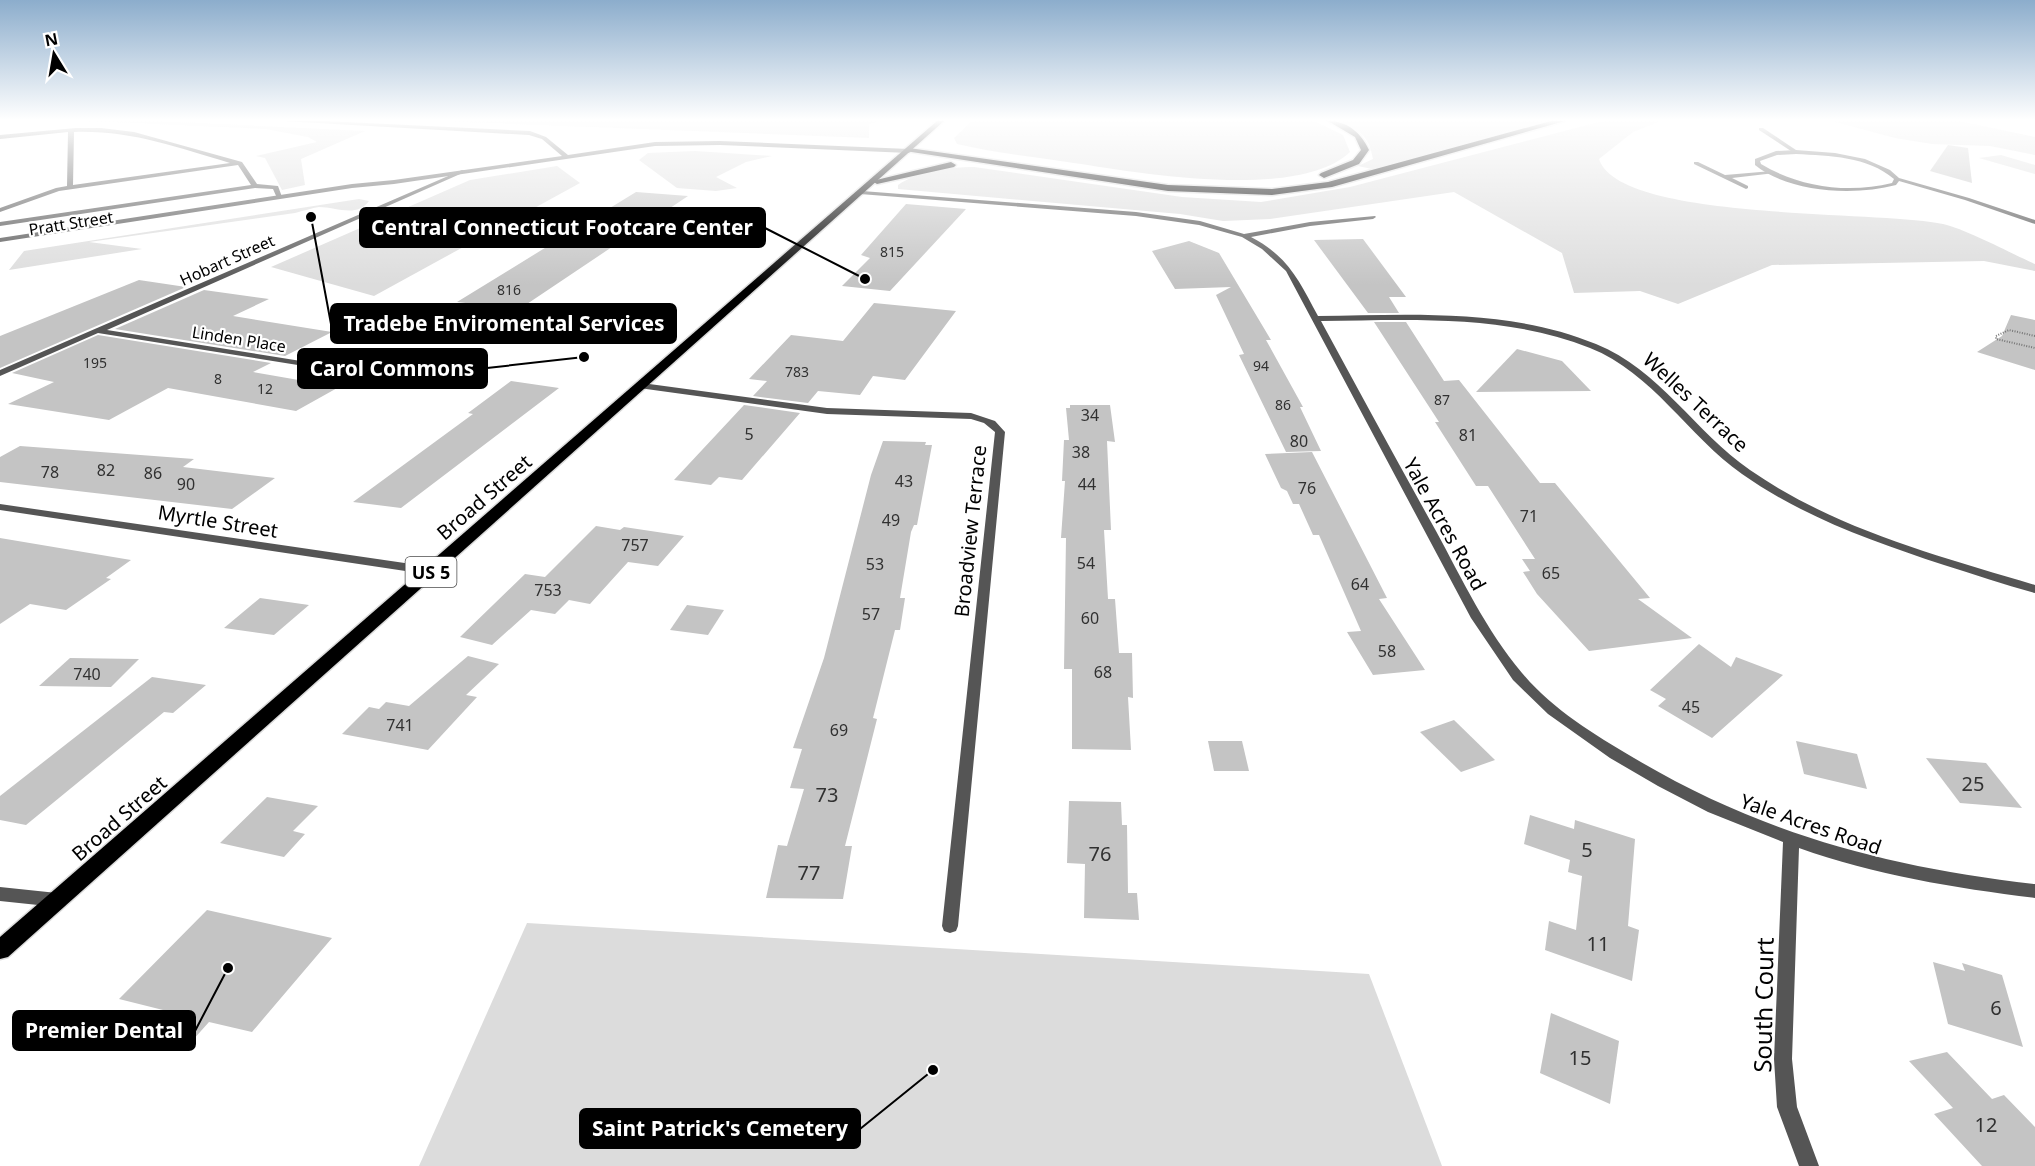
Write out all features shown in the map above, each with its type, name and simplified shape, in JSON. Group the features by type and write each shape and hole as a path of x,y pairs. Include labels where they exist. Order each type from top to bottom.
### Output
{"highway":[{"path":"877,181 898,175"},
{"path":"1074,175 1176,189 1236,193 1285,191 1334,184 1365,175"},
{"path":"1140,175 1187,182 1269,184 1324,175"}],"main road":[{"name":"Broad Street","path":"0,950 883,175"}],"street":[{"path":"70,175 70,187"},
{"path":"0,210 58,189 156,175"},
{"path":"248,175 255,186"},
{"name":"Pratt Street","path":"0,240 280,200 356,192 394,182 436,175"},
{"name":"Hobart Street","path":"0,373 454,175"},
{"path":"1721,175 1746,187"},
{"path":"1724,177 1743,175"},
{"path":"1780,175 1800,182 1846,189 1884,188 1894,184 1897,179"},
{"path":"1893,175 1897,179 1967,198 2035,222"},
{"path":"0,224 255,186 276,187 280,200"},
{"name":"Yale Acres Road","path":"862,193 1136,214 1200,223 1245,236 1280,258 1477,618 1502,658 1535,695 1579,731 1638,769 1708,806 1791,840 1891,869 1993,887 2035,891"},
{"name":"Pratt Street","path":"0,247 280,200"},
{"path":"1245,236 1301,225 1373,217"},
{"name":"Welles Terrace","path":"1315,319 1460,318 1496,321 1557,334 1595,347 1644,374 1716,447 1743,470 1781,495 1830,520 1887,543 2035,589"},
{"name":"Linden Place","path":"97,331 376,376"},
{"name":"Broadview Terrace","path":"642,386 827,411 971,416 986,419 995,424 1000,432 950,926"},
{"name":"Myrtle Street","path":"0,507 432,571"},
{"name":"South Court","path":"1791,840 1783,1059 1787,1107 1809,1166"},
{"path":"0,894 57,900"}],"path":[{"path":"2035,336 2009,330 1996,336 1996,339 2035,348"}],"shaded area":[{"path":"274,175 304,175 305,185 282,190"},
{"path":"499,175 570,175 580,183 374,296 271,267 470,180"},
{"path":"660,175 719,175 716,177 737,188 716,191 677,188"},
{"path":"918,175 1032,175 1182,197 1261,202 1350,187 1394,175 1614,175 1617,179 1652,194 1700,204 1943,224 1977,236 2035,264 2035,271 1984,261 1772,265 1678,304 1640,291 1574,293 1562,253 1454,192 1270,219 1223,221 1180,214 898,189 898,185"},
{"path":"1165,175 1297,175 1258,180"},
{"path":"359,199 369,201 359,209 319,207 295,213 89,242 142,249 9,270 24,251"},
{"path":"527,923 1369,974 1442,1166 419,1166"}],"building":[{"path":"1945,175 1971,175 1972,183"},
{"path":"636,192 688,196 524,306 514,304 508,308 457,302"},
{"path":"906,204 966,209 890,291 842,286 870,258 861,255"},
{"path":"1363,239 1406,297 1389,297 1399,313 1368,313 1314,240"},
{"path":"1189,241 1219,253 1271,340 1266,340 1303,407 1300,407 1321,451 1286,452 1239,355 1244,354 1216,295 1231,287 1175,289 1152,251"},
{"path":"139,280 186,287 0,368 0,336"},
{"path":"204,290 269,299 233,316 332,332 285,356 115,329"},
{"path":"874,303 956,311 905,380 873,376 860,395 818,391 808,403 753,396 767,381 749,379 791,335 843,341"},
{"path":"2011,315 2035,320 2035,370 1977,352 2002,336"},
{"path":"1374,322 1406,322 1444,381 1459,380 1540,483 1555,483 1650,598 1638,599 1692,638 1589,651 1537,594 1523,572 1530,571 1522,559 1535,559 1488,486 1476,486 1435,422 1439,422"},
{"path":"98,335 271,363 253,372 339,387 296,411 168,388 109,420 8,404 54,382 12,373"},
{"path":"1517,349 1562,361 1591,391 1476,392"},
{"path":"511,381 559,388 401,508 353,502 473,414 468,413"},
{"path":"744,405 800,413 742,480 719,477 711,485 674,480"},
{"path":"1070,405 1110,405 1115,442 1107,441 1111,530 1104,530 1108,599 1115,599 1119,653 1132,653 1133,698 1128,697 1131,750 1072,749 1072,669 1064,669 1066,538 1061,538 1065,481 1062,481 1064,440 1069,440 1066,408 1070,408"},
{"path":"883,441 926,442 925,445 932,445 917,525 914,525 911,532 900,598 905,598 900,630 895,630 873,718 877,719 845,846 852,846 843,899 766,898 778,845 787,846 804,789 790,788 802,749 793,748 824,658 871,475"},
{"path":"20,446 194,459 183,467 275,478 232,509 0,482 0,457"},
{"path":"1312,452 1387,598 1379,599 1425,670 1373,675 1347,632 1361,631 1319,535 1313,535 1299,504 1293,504 1287,491 1281,488 1265,454"},
{"path":"596,526 620,530 624,527 684,536 658,566 628,562 590,604 569,600 555,614 531,610 492,645 460,637 525,574 545,577"},
{"path":"0,538 131,560 106,578 111,579 66,610 30,604 0,624"},
{"path":"260,598 309,605 274,635 224,628"},
{"path":"687,605 724,610 708,635 670,630"},
{"path":"1699,644 1731,667 1736,657 1783,675 1712,738 1658,706 1666,699 1650,690"},
{"path":"468,656 499,664 466,695 477,697 428,750 342,734 369,707 379,709 386,702 409,706"},
{"path":"70,658 139,659 111,687 39,686"},
{"path":"152,677 206,685 173,713 164,712 26,825 0,820 0,796"},
{"path":"1454,720 1495,760 1461,772 1420,732"},
{"path":"1208,741 1242,741 1249,771 1214,771"},
{"path":"1796,741 1857,754 1867,789 1804,774"},
{"path":"1926,758 1986,763 2022,808 1960,803"},
{"path":"267,797 318,806 293,831 305,834 284,857 220,843"},
{"path":"1069,801 1121,802 1122,825 1127,825 1128,893 1137,893 1139,920 1084,918 1085,864 1067,863"},
{"path":"1530,815 1574,829 1575,820 1635,839 1628,926 1639,930 1632,981 1545,950 1549,921 1576,930 1582,876 1568,872 1570,860 1524,844"},
{"path":"207,910 332,938 252,1032 209,1022 192,1041 145,1029 163,1010 119,999"},
{"path":"1933,962 1965,971 1962,963 2002,975 2023,1047 1948,1024"},
{"path":"1551,1013 1619,1041 1610,1104 1540,1073"},
{"path":"1947,1052 1992,1099 2004,1095 2035,1127 2035,1166 1982,1166 1934,1114 1953,1108 1909,1061"}],"place":[{"name":"Tradebe Enviromental Services","path":"311,217"},
{"name":"Central Connecticut Footcare Center","path":"865,279"},
{"name":"Carol Commons","path":"584,357"},
{"name":"Premier Dental","path":"228,968"},
{"name":"Saint Patrick's Cemetery","path":"933,1070"}]}
